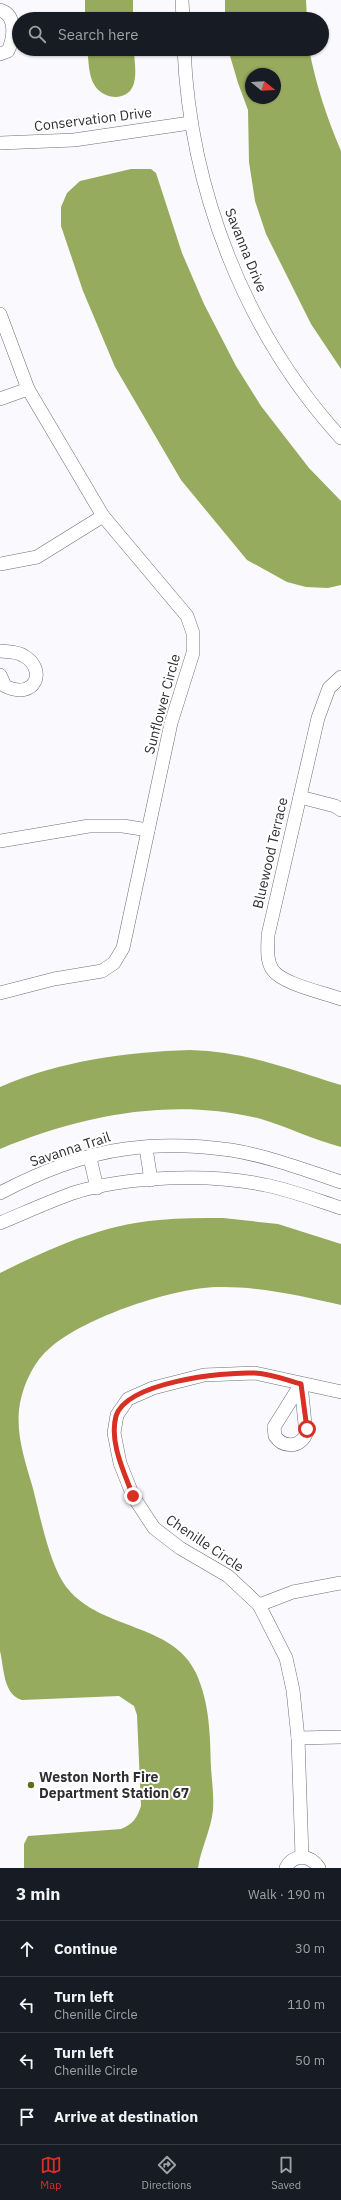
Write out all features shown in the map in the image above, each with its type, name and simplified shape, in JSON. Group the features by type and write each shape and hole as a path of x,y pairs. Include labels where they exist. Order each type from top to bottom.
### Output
{"street":[{"path":"182,0 183,12"},
{"path":"0,10 9,16 12,25 12,42 8,51 0,54"},
{"name":"Savanna Drive","path":"185,56 190,123 207,193 227,254 251,306 281,357 318,413 341,438"},
{"name":"Conservation Drive","path":"0,143 74,140 190,123"},
{"name":"Sunflower Circle","path":"0,314 28,389 103,516 187,616 193,633 193,653 171,722 122,948 114,963 102,971 54,979 0,992"},
{"path":"0,399 28,389"},
{"path":"0,564 37,557 103,516"},
{"path":"0,651 24,655 33,662 36,670 35,680 30,688 23,691 14,690 5,686 0,675"},
{"name":"Bluewood Terrace","path":"341,677 329,688 318,718 268,935 268,956 273,970 284,979 341,999"},
{"path":"300,797 335,806 341,810"},
{"path":"0,841 89,826 123,826 148,830"},
{"name":"Savanna Trail","path":"0,1193 18,1184 90,1158 124,1149 182,1146 231,1150 275,1161 341,1182"},
{"path":"146,1148 150,1180"},
{"path":"90,1158 97,1188"},
{"path":"0,1223 74,1193 125,1182 150,1180 223,1178 266,1185 341,1208"},
{"name":"Chenille Circle","path":"302,1857 298,1738 293,1690 286,1658 259,1606 228,1576 180,1548 154,1528 133,1496 120,1463 114,1433 117,1415 128,1399 153,1388 204,1376 255,1373 341,1392"},
{"path":"259,1606 294,1592 341,1583"},
{"path":"298,1738 341,1737"},
{"path":"286,1868 292,1861 302,1857 312,1860 319,1868"}],"shaded area":[{"path":"85,0 133,0 133,12 85,12"},
{"path":"225,0 306,0 307,12 225,12"},
{"path":"88,56 134,56 134,83 131,89 122,96 116,97 104,94 95,86 91,78"},
{"path":"230,56 311,56 322,101 341,151 341,369 311,324 266,234 255,201 249,162 248,110 246,104 281,104 281,68 245,68 245,102"},
{"path":"131,169 151,169 156,173 182,253 204,304 236,366 261,406 309,468 341,501 341,585 328,588 306,587 287,582 247,560 181,480 115,367 83,291 61,226 61,207 67,193 80,181"},
{"path":"190,1050 231,1054 267,1062 341,1085 341,1147 261,1119 228,1113 195,1110 161,1110 128,1113 95,1119 31,1137 0,1149 0,1087 23,1078 69,1064 141,1053"},
{"path":"223,1218 278,1224 341,1244 341,1305 268,1290 223,1287 204,1288 181,1292 132,1305 86,1325 51,1347 40,1359 27,1380 20,1403 19,1413 19,1434 23,1455 50,1554 61,1579 68,1589 82,1602 99,1612 154,1635 171,1645 185,1657 196,1673 201,1685 207,1708 213,1810 198,1868 24,1868 24,1844 28,1836 121,1829 129,1825 134,1820 141,1806 137,1715 134,1706 119,1696 22,1700 11,1692 5,1680 0,1651 0,1273 77,1239 117,1227 138,1222 167,1219"}],"place":[{"name":"Weston North Fire Department Station 67","path":"31,1785"}],"route":[{"path":"133,1496 120,1463 114,1433 117,1415 128,1399 153,1388 204,1376 255,1373 301,1384 307,1429"}]}
